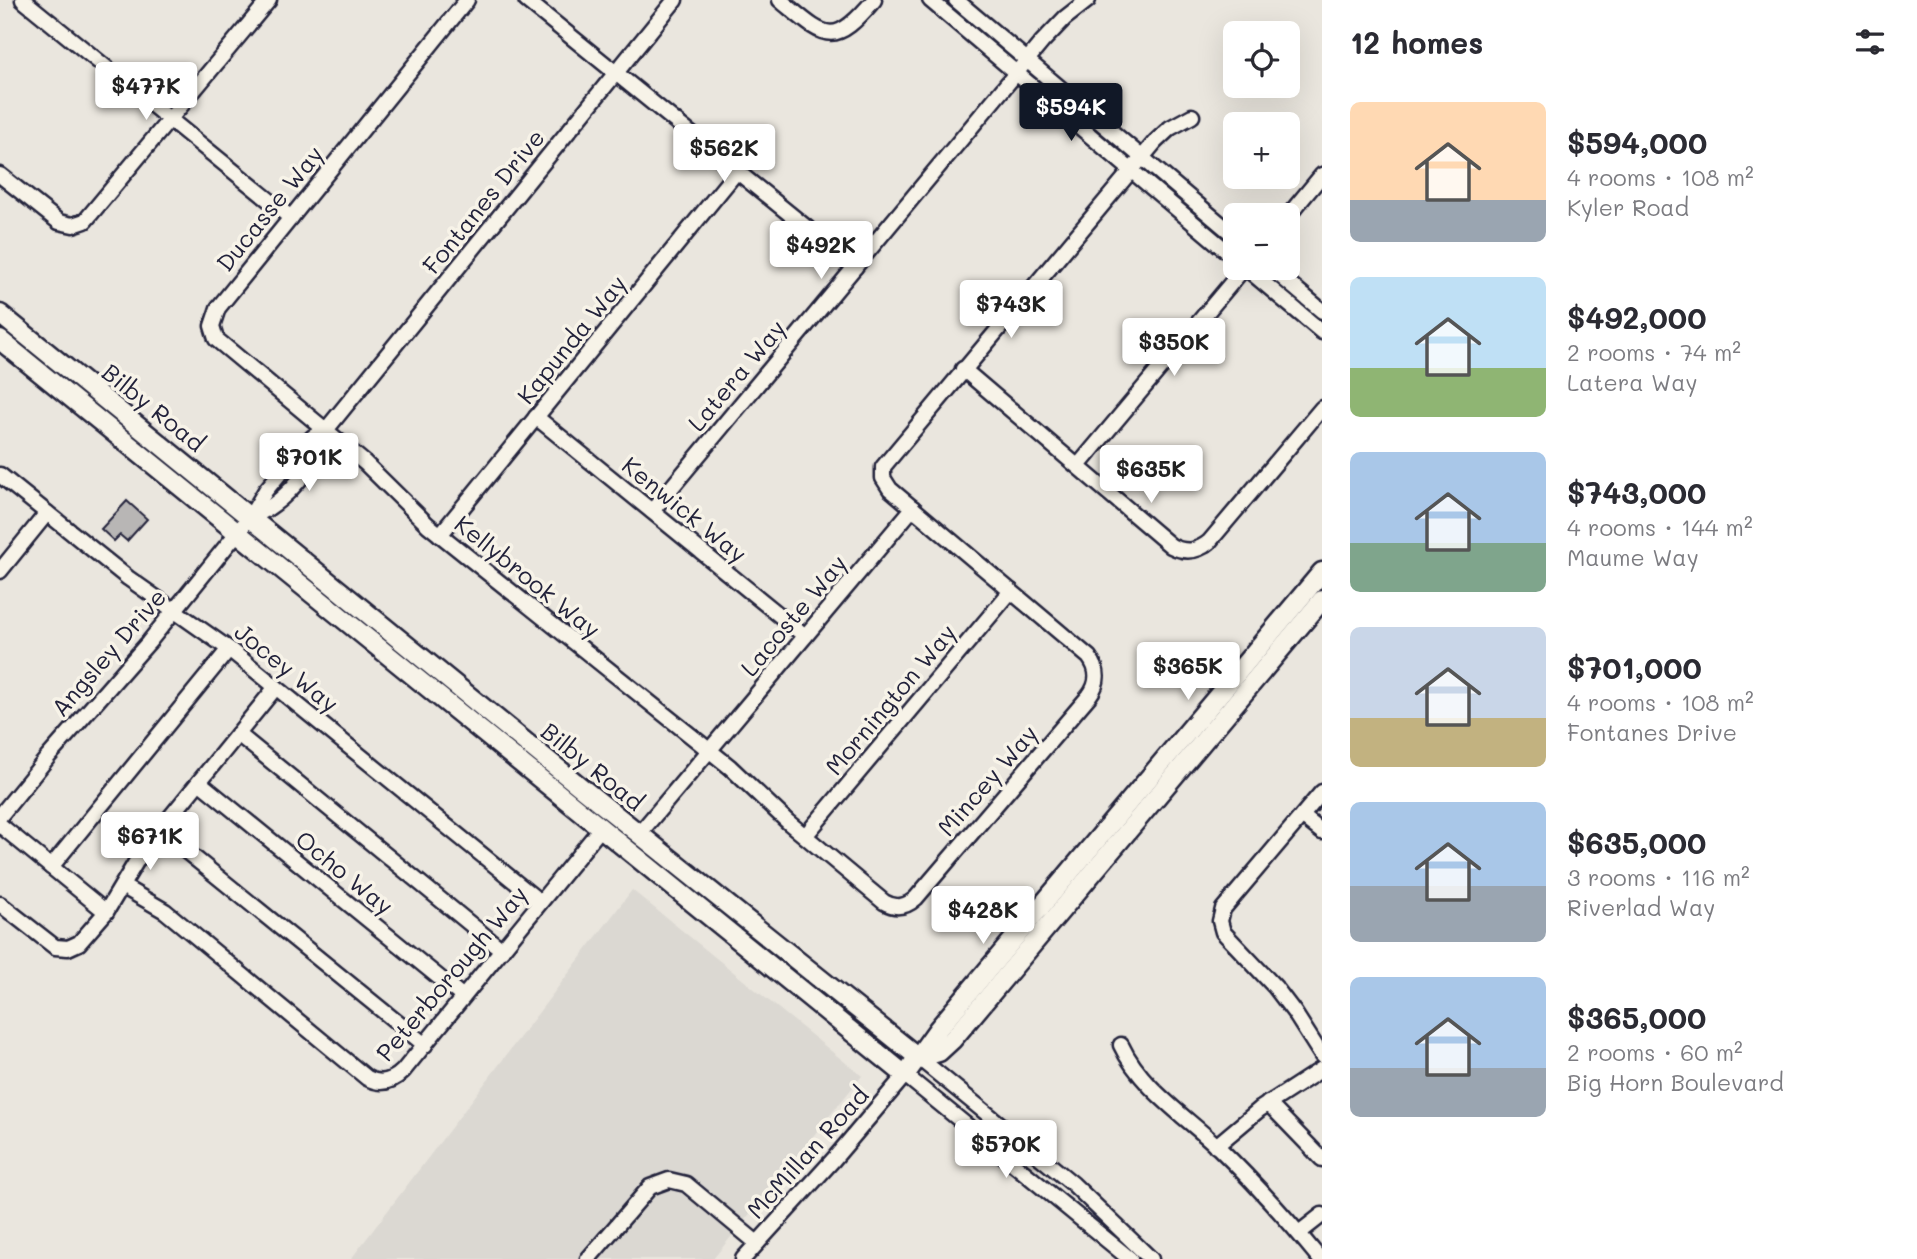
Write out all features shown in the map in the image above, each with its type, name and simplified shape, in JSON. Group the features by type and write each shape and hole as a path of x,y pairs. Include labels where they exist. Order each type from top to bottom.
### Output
{"main road":[{"name":"Bilby Road","path":"0,314 919,1058"},
{"name":"Bilby Road","path":"0,340 905,1075"},
{"path":"905,1075 938,1029 1322,572"},
{"path":"919,1058 939,1052 953,1040 1322,600"}],"street":[{"path":"23,0 290,218"},
{"path":"0,175 59,222 80,223 90,216 269,0"},
{"name":"Ducasse Way","path":"326,430 220,344 214,333 213,320 218,307 467,0"},
{"path":"526,0 855,268"},
{"name":"Fontanes Drive","path":"250,517 260,499 301,448 326,430 675,0"},
{"path":"780,0 815,28 834,33 854,24 874,0"},
{"path":"930,0 1223,248"},
{"path":"956,0 1223,226"},
{"name":"Latera Way","path":"652,511 1027,61 1059,24 1088,0"},
{"name":"Mincey Way","path":"709,751 884,902 905,906 916,898 1089,696 1097,679 1095,667 1089,657 886,485 883,467 1161,134 1192,116"},
{"name":"Kapunda Way","path":"440,535 737,172"},
{"path":"1299,203 1322,175"},
{"path":"1078,466 1235,280"},
{"path":"1259,280 1322,332"},
{"path":"1285,280 1322,311"},
{"path":"963,369 1171,545 1184,551 1197,549 1209,542 1322,408"},
{"name":"Kenwick Way","path":"536,417 805,636"},
{"name":"Kellybrook Way","path":"326,430 372,468 440,535 709,751"},
{"name":"Jocey Way","path":"0,475 128,578 229,649 540,902"},
{"name":"Lacoste Way","path":"639,834 913,508"},
{"path":"0,571 47,513"},
{"name":"Angsley Drive","path":"0,816 48,757 118,680 250,517"},
{"name":"Mornington Way","path":"805,836 1010,591"},
{"path":"51,867 229,649"},
{"path":"0,904 48,943 61,948 79,943 106,912 142,852 276,687"},
{"path":"238,734 502,950"},
{"name":"Ocho Way","path":"199,782 463,997"},
{"path":"1322,792 1223,909 1220,921 1223,932 1260,969 1294,1012 1322,1056"},
{"path":"1302,816 1322,832"},
{"path":"0,825 106,912"},
{"name":"Peterborough Way","path":"122,886 165,911 367,1078 385,1082 398,1077 601,828"},
{"path":"160,830 425,1045"},
{"path":"1121,1045 1131,1064 1146,1082 1216,1146 1299,1233 1320,1259"},
{"name":"Bilby Road","path":"919,1058 1073,1184 1152,1259"},
{"path":"1216,1146 1268,1103 1322,1069"},
{"name":"Bilby Road","path":"905,1075 1130,1259"},
{"name":"McMillan Road","path":"743,1259 905,1075"},
{"path":"1268,1103 1319,1150"},
{"path":"588,1259 650,1187 669,1180 686,1184 757,1243"},
{"path":"1299,1233 1322,1215"}],"shaded area":[{"path":"632,890 862,1076 713,1259 351,1259"}],"building":[{"path":"127,501 147,519 127,541 120,535 114,541 101,529"}]}
